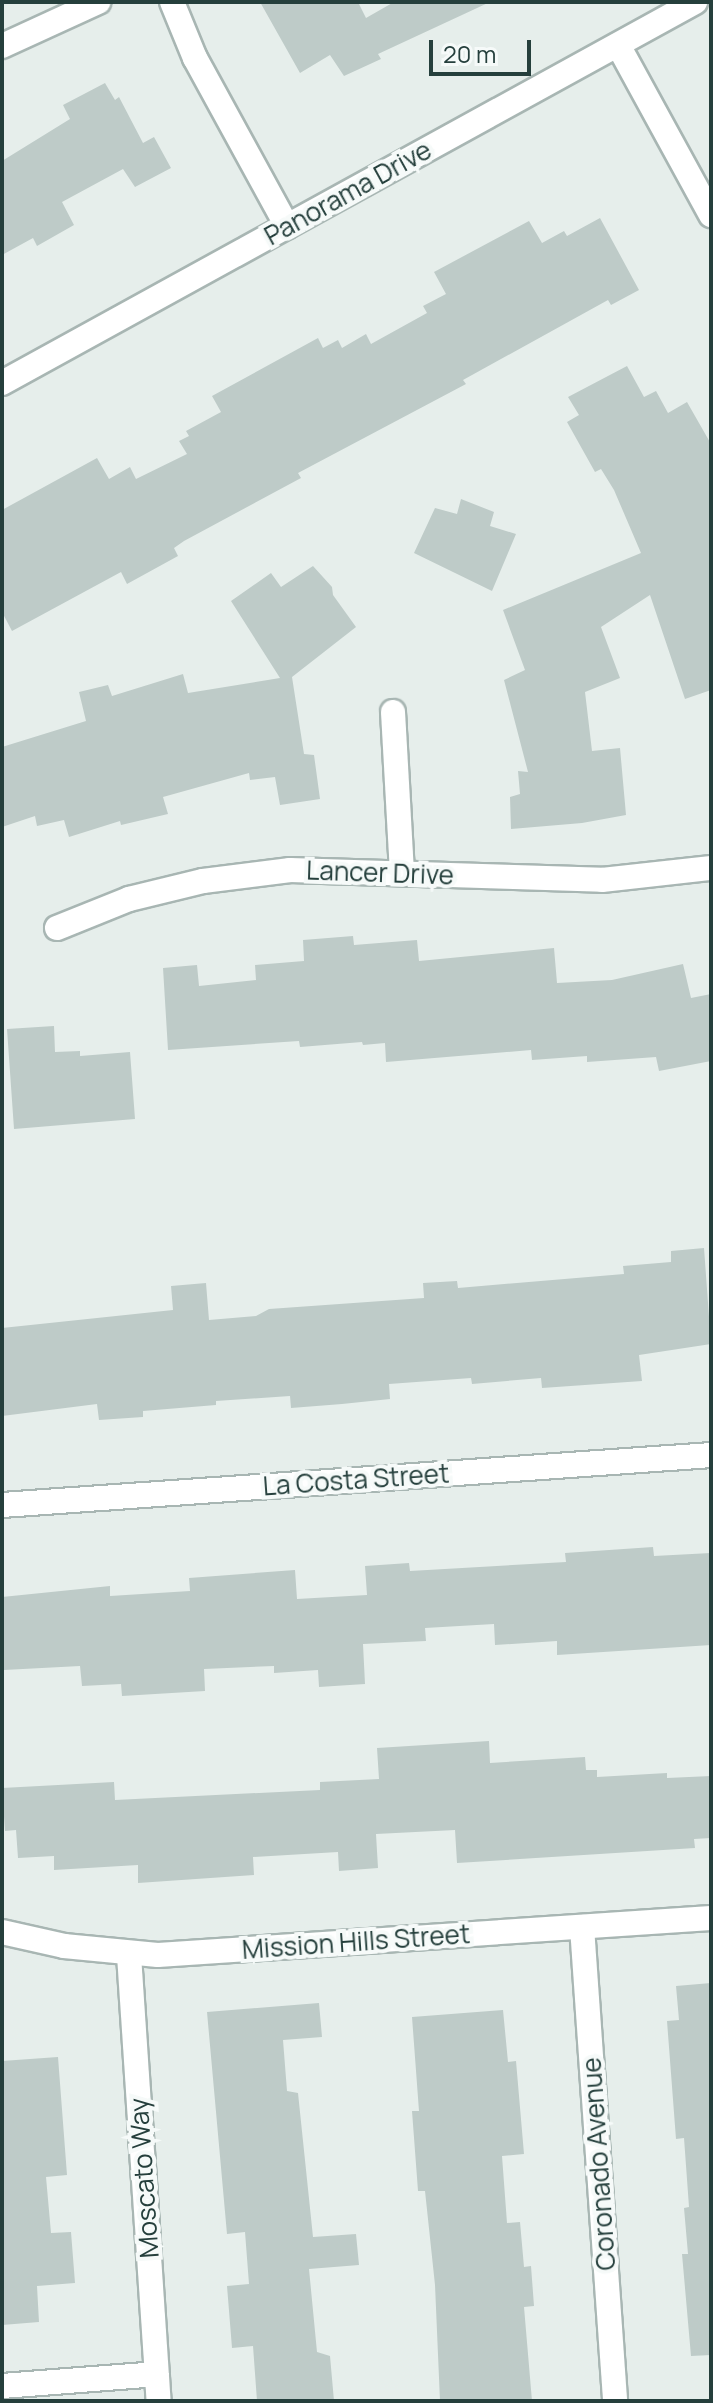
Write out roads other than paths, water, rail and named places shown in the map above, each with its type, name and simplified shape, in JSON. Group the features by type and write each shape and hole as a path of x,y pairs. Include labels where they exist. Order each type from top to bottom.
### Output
{"street":[{"path":"2,46 98,2"},
{"path":"172,2 195,58 287,226"},
{"name":"Panorama Drive","path":"2,383 695,2"},
{"path":"618,45 711,215"},
{"path":"393,712 402,873"},
{"name":"Lancer Drive","path":"57,928 129,899 203,881 290,870 602,880 636,879 711,868"},
{"name":"La Costa Street","path":"2,1505 711,1455"},
{"name":"Mission Hills Street","path":"2,1932 64,1946 129,1955 711,1918"},
{"name":"Coronado Avenue","path":"582,1927 615,2401"},
{"name":"Moscato Way","path":"129,1955 159,2401"},
{"path":"2,2386 157,2374"}]}
